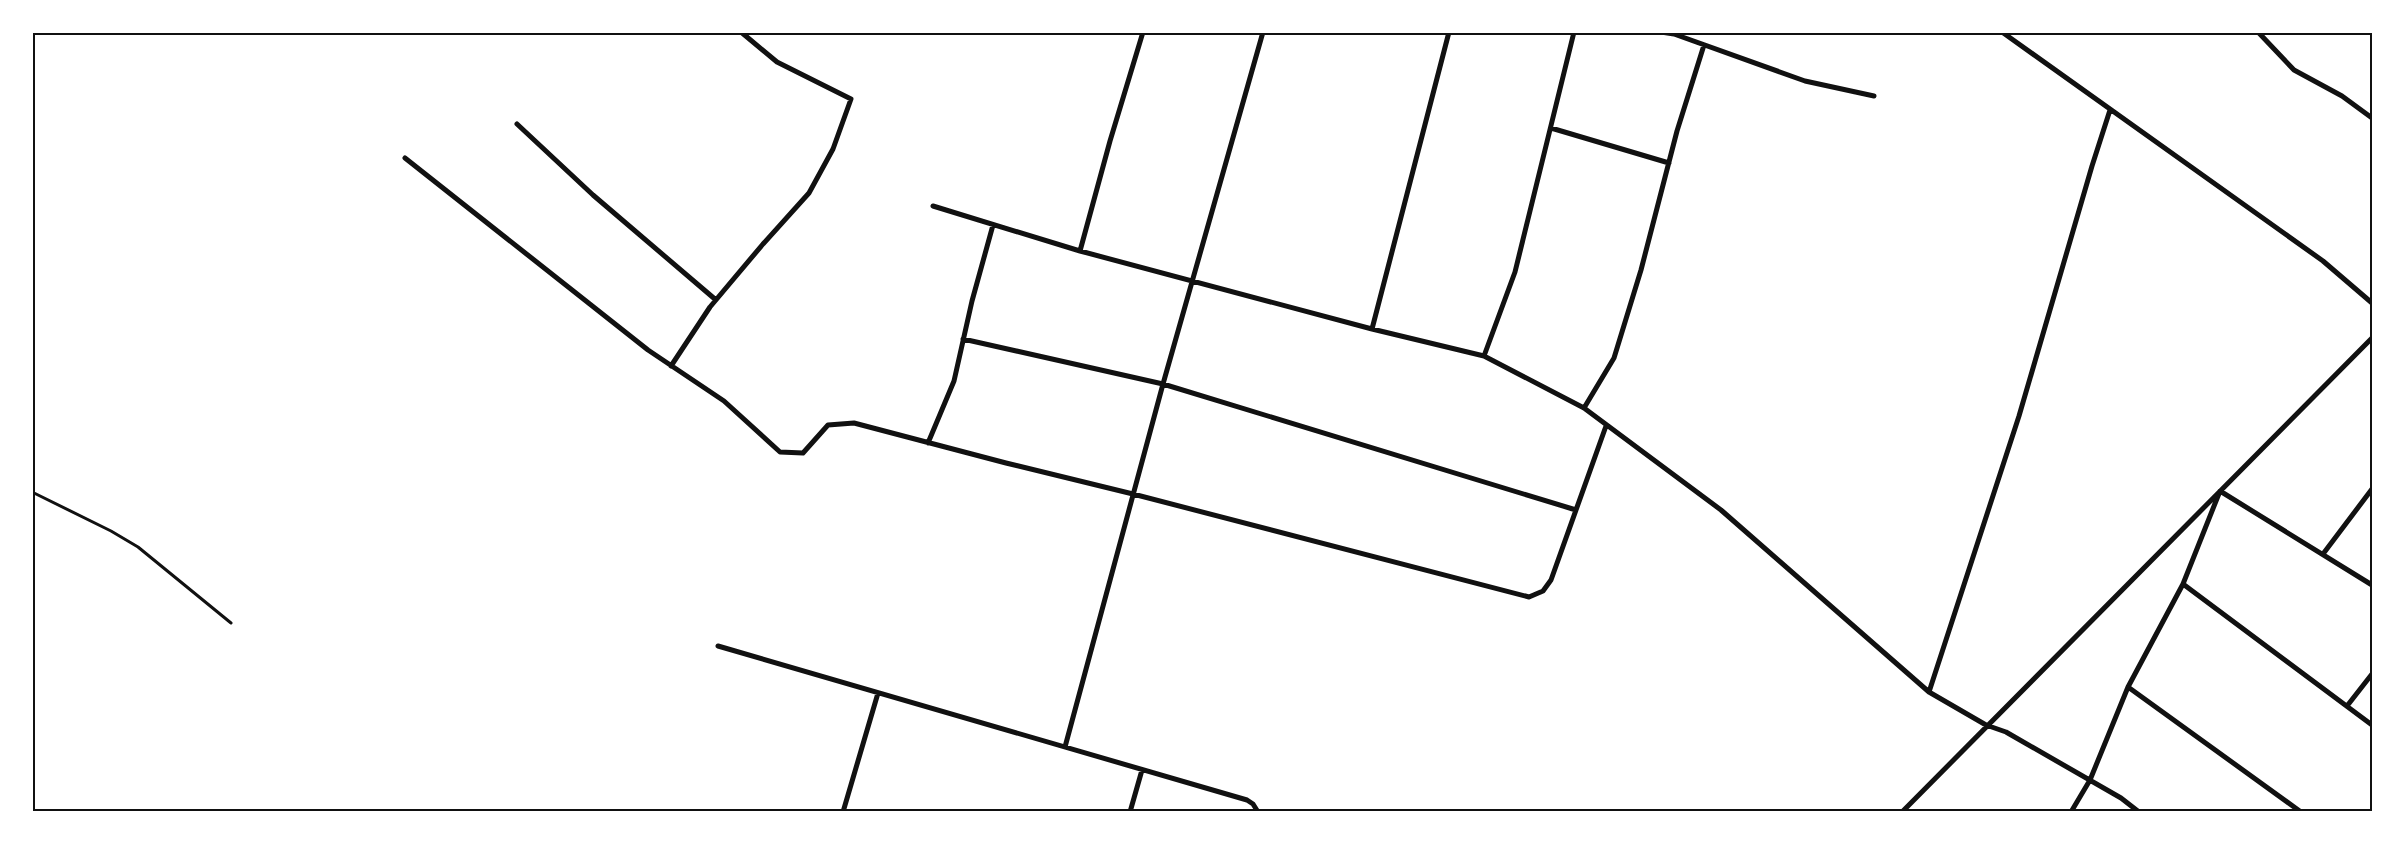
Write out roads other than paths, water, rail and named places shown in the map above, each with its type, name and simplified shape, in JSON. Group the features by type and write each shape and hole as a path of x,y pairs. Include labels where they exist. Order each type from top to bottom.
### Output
{"street":[{"path":"671,366 716,300 809,193 833,149 851,99 777,62 741,32"},
{"path":"1080,251 1110,141 1143,32"},
{"path":"1065,747 1163,384 1263,32"},
{"path":"1372,330 1449,32"},
{"path":"1484,356 1515,272 1574,32"},
{"path":"1661,32 1704,45 1805,81 1874,96"},
{"path":"2002,32 2323,261 2372,304"},
{"path":"2258,32 2294,70 2342,96 2372,118"},
{"path":"1584,408 1614,358 1641,270 1669,163 1704,45"},
{"path":"1929,692 2019,416 2110,110"},
{"path":"517,124 593,195 716,300"},
{"path":"1551,128 1669,163"},
{"path":"405,158 648,350 724,401 780,452 803,453 828,425 854,423 1529,597 1542,592 1548,586 1606,426"},
{"path":"933,206 1080,251 1193,280 1372,330 1484,356 1584,408 1721,510 1929,692 1986,725 2006,732 2090,780 2139,812"},
{"path":"928,443 954,381 993,225"},
{"path":"1902,812 1986,725 2372,338"},
{"path":"963,339 1163,384 1576,510"},
{"path":"2322,554 2372,489"},
{"path":"2220,491 2372,585"},
{"path":"2071,812 2090,780 2128,687 2183,584 2220,491"},
{"path":"2183,584 2372,725"},
{"path":"718,646 1247,800 1253,804 1258,812"},
{"path":"2347,706 2372,674"},
{"path":"2128,687 2301,812"},
{"path":"843,812 878,693"},
{"path":"1130,812 1142,770"}]}
